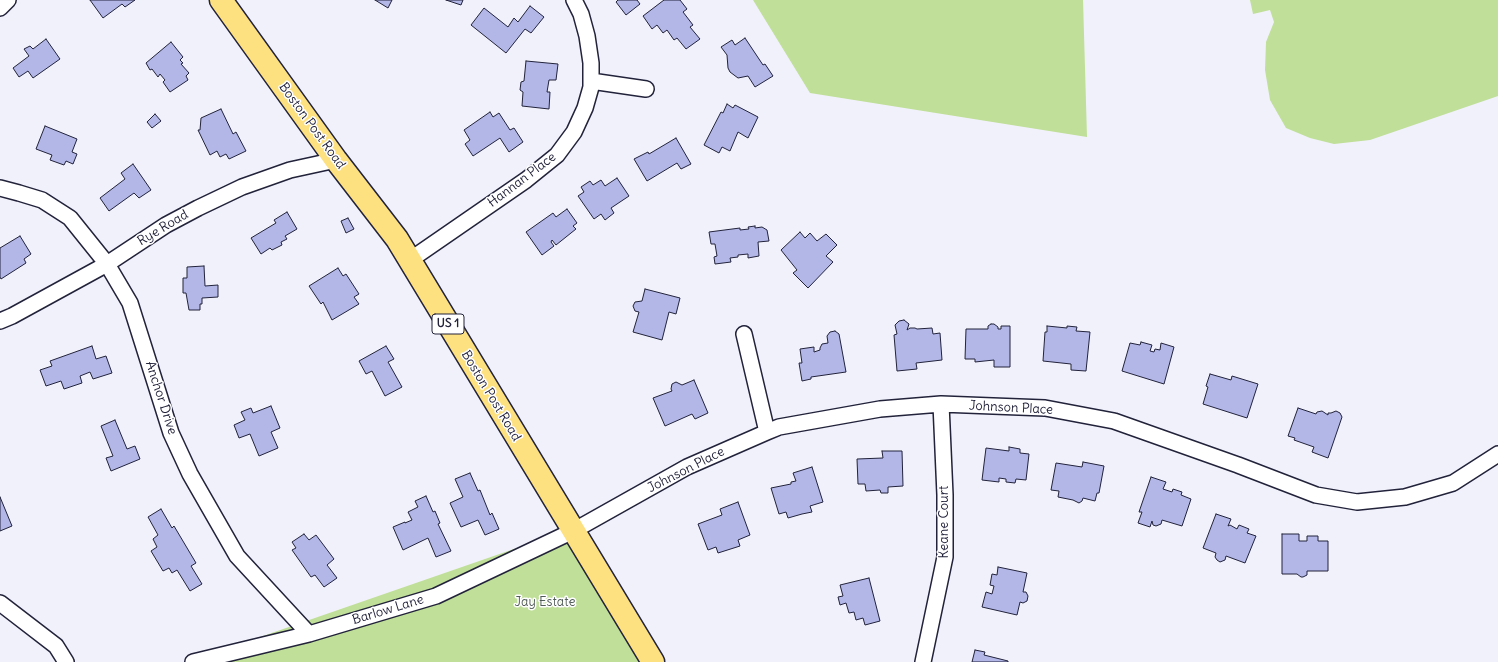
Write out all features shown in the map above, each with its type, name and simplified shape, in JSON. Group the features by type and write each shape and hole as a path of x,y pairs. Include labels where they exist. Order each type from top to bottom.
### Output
{"main road":[{"name":"Boston Post Road","path":"221,0 336,160 397,239 653,662"}],"street":[{"path":"0,8 8,0"},
{"name":"Hannan Place","path":"410,260 526,180 557,155 574,132 585,108 591,87 591,63 587,36 581,14 574,0"},
{"path":"591,81 646,89"},
{"name":"Rye Road","path":"0,321 12,316 107,264 166,225 198,208 230,193 290,170 336,160"},
{"name":"Anchor Drive","path":"0,188 19,192 42,200 70,218 107,264 130,303 171,434 190,474 238,556 309,634"},
{"path":"744,334 767,432"},
{"name":"Johnson Place","path":"573,531 687,467 779,427 880,409 941,404 1045,408 1114,421 1316,494 1357,502 1405,497 1453,483 1498,454"},
{"name":"Keane Court","path":"923,662 945,557 945,495 941,404"},
{"name":"Barlow Lane","path":"193,662 309,634 436,596 573,531"},
{"path":"0,603 56,646 66,662"}],"green space":[{"path":"753,0 1083,0 1087,137 810,93"},
{"path":"1250,0 1498,0 1498,96 1370,140 1334,144 1310,138 1286,128 1270,100 1265,70 1266,42 1274,22 1270,10 1253,14"},
{"name":"Jay Estate","path":"586,524 573,531 662,662 188,662"}],"building":[{"path":"90,0 135,0 125,7 122,4 103,18"},
{"path":"375,0 392,0 388,8"},
{"path":"446,0 463,0 461,5"},
{"path":"618,0 637,0 640,4 626,15 616,2"},
{"path":"664,0 680,0 687,9 683,12 693,25 690,27 700,39 686,49 677,38 674,40 667,30 663,33 657,25 652,29 643,16"},
{"path":"530,6 544,17 531,33 525,29 506,53 471,25 484,8 508,27 514,18 518,22"},
{"path":"745,38 763,65 765,64 773,76 755,87 748,76 738,78 730,72 728,68 727,55 721,47 732,40 735,45"},
{"path":"46,39 60,59 33,78 28,71 19,77 13,68 29,56 24,49 30,46 33,49"},
{"path":"171,42 183,57 180,60 183,63 181,64 189,73 186,76 188,80 170,92 163,82 165,80 160,74 158,77 152,69 150,70 146,63"},
{"path":"526,61 558,64 556,80 549,80 547,92 550,92 549,109 522,106 523,92 520,90 521,82 524,81"},
{"path":"727,104 733,108 735,105 758,117 748,138 738,132 730,151 722,147 719,153 704,145 721,112 723,113"},
{"path":"221,109 233,134 236,132 246,151 229,159 226,154 220,157 217,151 210,155 198,130 200,130 201,118"},
{"path":"490,112 493,117 499,113 510,130 514,128 523,142 509,152 500,138 473,156 465,144 470,140 464,130"},
{"path":"155,114 161,121 152,128 147,122"},
{"path":"45,126 77,139 72,152 77,154 73,164 66,161 64,165 50,160 52,155 36,149"},
{"path":"676,138 691,164 681,169 677,163 647,181 634,159 648,152 649,154"},
{"path":"133,164 151,190 139,198 134,193 109,211 100,198 125,179 121,173"},
{"path":"617,178 629,196 611,208 614,213 605,220 601,214 594,219 578,196 584,192 581,187 590,181 593,185 601,180 605,186"},
{"path":"567,209 577,223 573,226 576,229 556,245 552,240 551,242 554,246 542,255 526,232 553,213 556,217"},
{"path":"287,212 297,229 285,236 287,239 281,242 282,245 272,250 270,248 261,254 251,238 276,223 274,220"},
{"path":"348,218 354,229 346,233 341,221"},
{"path":"755,226 755,228 762,227 767,230 769,241 758,242 759,256 748,258 748,254 738,255 738,257 730,258 731,262 715,264 714,257 717,256 715,244 711,244 709,232 740,228 740,230 749,229 748,227"},
{"path":"800,232 805,238 810,233 817,241 826,234 837,245 826,256 833,262 808,288 793,273 797,270 781,250"},
{"path":"20,236 31,254 24,259 26,263 1,279 0,248"},
{"path":"204,266 205,286 218,285 218,297 202,298 200,310 189,310 186,293 183,293 183,278 187,278 187,267"},
{"path":"338,268 343,276 346,274 359,294 354,297 359,304 332,320 323,302 321,304 309,286"},
{"path":"645,289 680,298 676,314 669,312 662,340 633,332 639,312 635,311 633,306 635,302 642,301"},
{"path":"904,320 909,324 907,330 910,328 932,328 933,334 940,333 942,360 916,363 917,369 897,371 894,335 897,334 895,325 899,321"},
{"path":"994,324 998,327 998,329 1001,329 1001,326 1010,326 1010,367 994,367 994,360 975,362 975,359 965,359 966,329 988,329 988,326"},
{"path":"1047,326 1067,328 1067,326 1077,327 1076,331 1090,332 1086,371 1071,370 1071,364 1043,361 1045,332 1047,332"},
{"path":"835,331 839,334 846,372 811,377 811,379 802,381 799,363 802,363 800,349 814,347 814,352 820,350 822,344 828,343 827,336 830,332"},
{"path":"1141,342 1152,345 1150,351 1154,352 1155,349 1160,350 1161,343 1174,347 1164,384 1122,371 1130,343 1140,345"},
{"path":"92,346 96,359 106,356 112,373 93,379 90,372 80,376 82,383 64,389 61,381 46,386 40,370 52,366 50,361"},
{"path":"386,346 394,359 388,362 402,387 385,396 372,371 366,374 359,361"},
{"path":"1210,374 1231,380 1232,376 1258,384 1247,418 1203,404"},
{"path":"694,380 708,413 695,419 692,414 665,426 653,398 672,391 672,384 676,382 682,385"},
{"path":"271,406 280,428 271,432 278,448 259,456 250,434 239,438 234,425 245,420 241,412 251,408 253,413"},
{"path":"1298,408 1316,414 1317,412 1322,411 1328,415 1328,413 1336,411 1340,413 1342,417 1328,458 1312,452 1314,447 1294,440 1295,438 1288,436"},
{"path":"115,420 127,449 135,446 140,459 111,471 106,458 113,456 101,426"},
{"path":"1009,447 1020,449 1020,453 1029,454 1026,480 1016,479 1015,483 1006,482 1006,479 999,478 999,482 982,480 986,448 1009,451"},
{"path":"882,451 902,451 903,486 888,487 888,493 881,493 880,490 866,491 865,484 858,484 857,459 883,458"},
{"path":"1083,462 1104,466 1099,493 1097,493 1095,501 1083,498 1079,503 1073,500 1058,497 1059,491 1051,490 1056,463 1082,467"},
{"path":"812,467 823,502 810,506 812,512 788,518 786,512 779,514 771,488 791,484 791,482 796,481 793,473"},
{"path":"470,473 478,491 480,490 490,515 492,513 499,529 485,535 478,520 461,527 450,503 463,497 455,479"},
{"path":"1151,477 1166,482 1163,489 1172,492 1173,489 1182,492 1181,495 1191,499 1182,526 1162,520 1161,524 1156,526 1153,525 1152,521 1150,527 1138,523 1142,512 1139,512"},
{"path":"426,496 433,512 435,511 440,523 438,524 451,551 436,557 428,538 403,550 393,527 412,520 408,512 418,507 415,501"},
{"path":"0,497 12,526 0,531"},
{"path":"738,502 750,535 738,540 740,546 718,553 716,547 708,550 698,524 722,515 720,509"},
{"path":"161,509 172,528 174,526 196,563 191,566 202,584 190,591 177,570 172,573 169,568 163,571 151,551 157,547 153,539 158,535 148,517"},
{"path":"1216,514 1231,519 1228,526 1230,525 1237,529 1239,525 1249,529 1247,533 1256,536 1245,563 1226,556 1225,560 1220,562 1215,557 1216,553 1203,548"},
{"path":"304,534 309,540 316,535 334,559 327,565 337,578 324,587 315,575 311,577 292,550 296,548 292,542"},
{"path":"1282,534 1299,534 1299,541 1307,541 1307,536 1318,536 1318,541 1328,541 1328,571 1307,571 1307,575 1303,577 1297,574 1282,574"},
{"path":"998,567 1027,573 1023,592 1026,592 1028,596 1027,601 1023,603 1020,602 1017,615 982,607 986,592 992,594 994,586 990,585 992,574 997,575"},
{"path":"869,578 880,621 865,625 863,618 856,620 854,612 849,613 846,603 840,605 838,597 843,596 840,585"},
{"path":"975,650 985,652 984,655 1008,662 972,662"}]}
